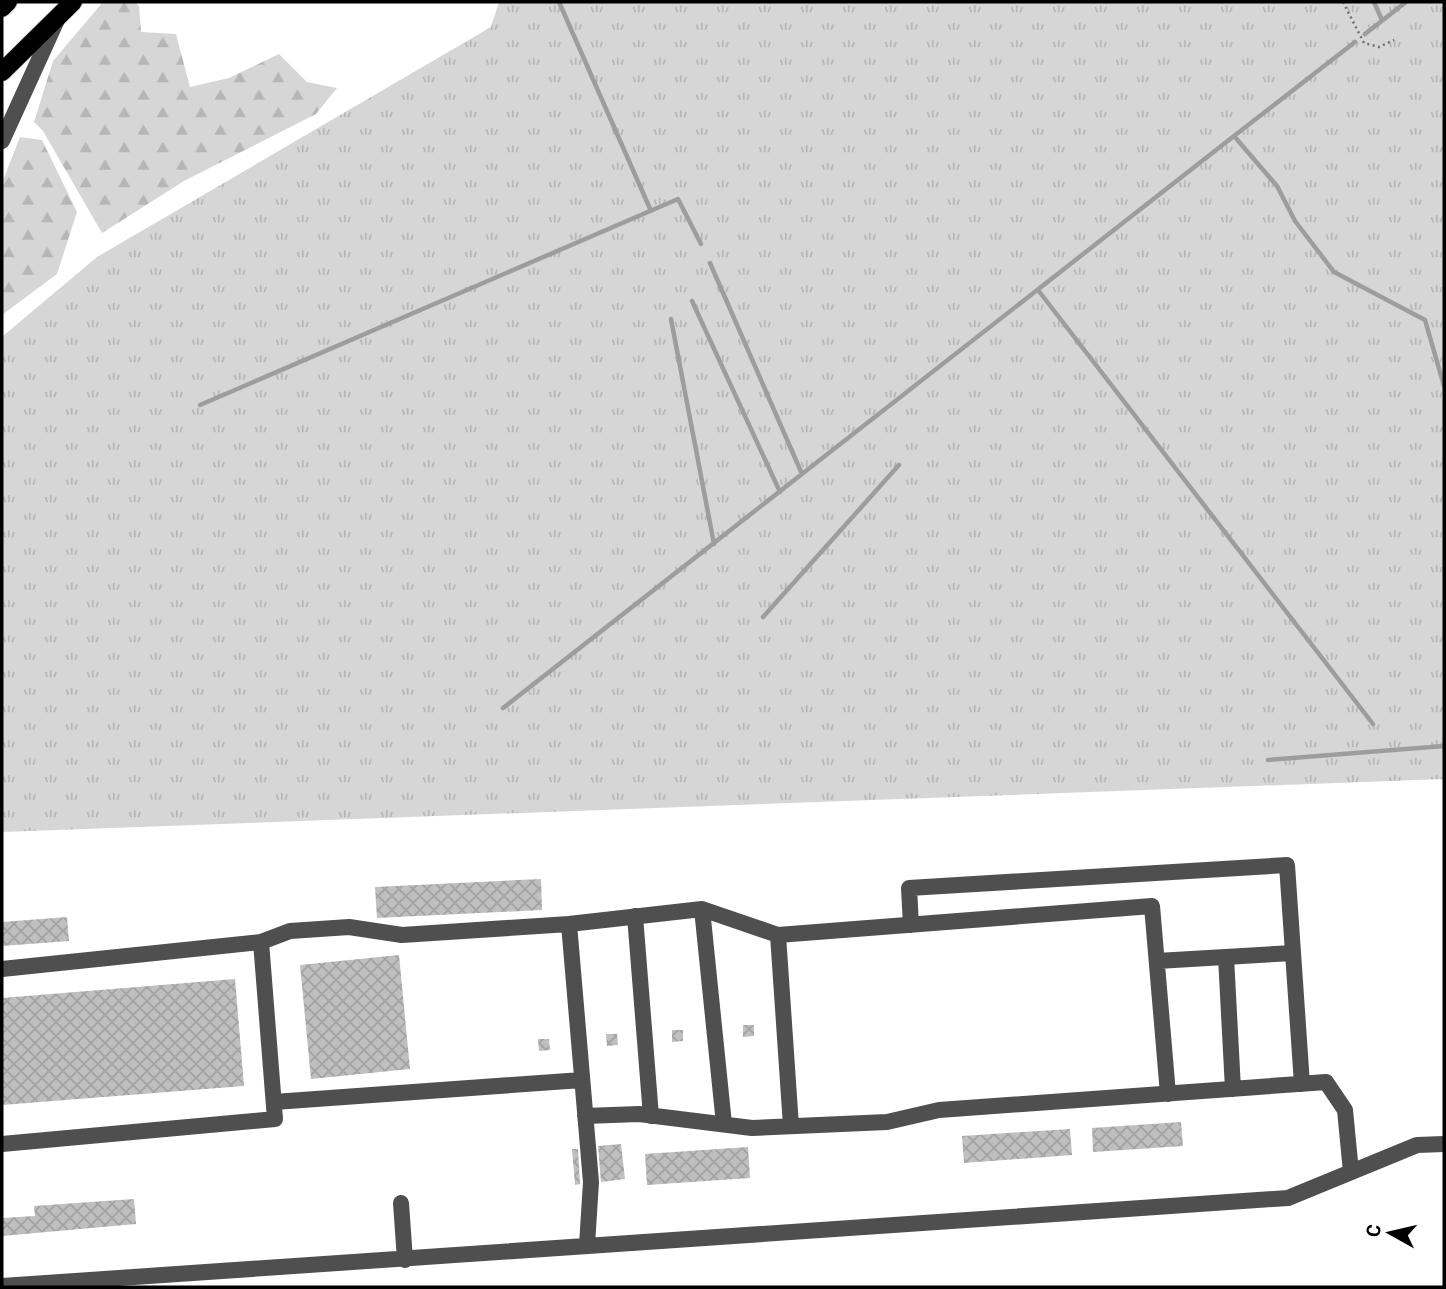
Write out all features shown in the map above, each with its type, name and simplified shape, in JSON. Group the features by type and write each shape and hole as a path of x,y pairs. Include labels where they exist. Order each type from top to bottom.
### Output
{"main road":[{"path":"2,8 8,2"},
{"path":"2,72 73,2"}],"street":[{"path":"3,138 59,15"},
{"path":"911,925 909,888 1287,865 1302,1084"},
{"path":"2,970 261,942 290,931 349,927 402,935 569,924 702,909 778,935 1153,906 1168,1094"},
{"path":"702,909 724,1124"},
{"path":"635,916 651,1116"},
{"path":"569,924 591,1182 587,1245"},
{"path":"778,935 792,1126"},
{"path":"2,1144 275,1119 261,942"},
{"path":"1157,961 1293,953"},
{"path":"1226,957 1233,1089"},
{"path":"274,1102 582,1080"},
{"path":"585,1116 651,1116 752,1128 887,1122 939,1110 1326,1082 1345,1110 1351,1172"},
{"path":"2,1286 1288,1198 1418,1145 1444,1144"},
{"path":"401,1203 405,1260"}],"path":[{"path":"1343,2 1363,43 1379,47 1394,40"}],"green space":[{"path":"103,2 135,2 139,6 141,32 176,34 190,87 229,78 279,54 307,82 337,88 316,114 184,181 102,233 43,131 34,122 53,61"},
{"path":"499,2 1444,2 1444,779 2,832 3,336 97,257 491,27"},
{"path":"20,137 42,140 77,212 57,274 2,315 2,183"}],"building":[{"path":"541,879 542,910 377,918 375,887"},
{"path":"67,917 69,941 2,946 2,922"},
{"path":"399,955 410,1069 311,1079 300,965"},
{"path":"235,979 244,1086 2,1105 2,998"},
{"path":"743,1025 754,1025 754,1036 743,1037"},
{"path":"672,1030 683,1030 683,1041 672,1042"},
{"path":"606,1034 617,1034 618,1045 607,1046"},
{"path":"538,1039 549,1039 550,1050 539,1051"},
{"path":"1181,1122 1183,1146 1093,1152 1092,1128"},
{"path":"1070,1129 1072,1155 964,1163 962,1136"},
{"path":"621,1144 625,1179 601,1182 598,1146"},
{"path":"748,1147 750,1178 647,1185 645,1154"},
{"path":"572,1149 578,1149 580,1184 575,1185"},
{"path":"134,1199 136,1224 2,1236 2,1218 35,1216 34,1206"}],"waterway":[{"path":"559,2 651,211"},
{"path":"1374,2 1382,20"},
{"path":"1365,34 1406,2"},
{"path":"1355,42 1234,136 1277,186 1295,221 1334,272 1425,320 1444,386"},
{"path":"710,263 802,474 1234,136"},
{"path":"200,405 678,199 701,244"},
{"path":"1038,290 1373,724"},
{"path":"692,301 780,492"},
{"path":"671,319 714,544"},
{"path":"763,617 899,465"},
{"path":"503,708 802,474"},
{"path":"1268,760 1444,746"}]}
